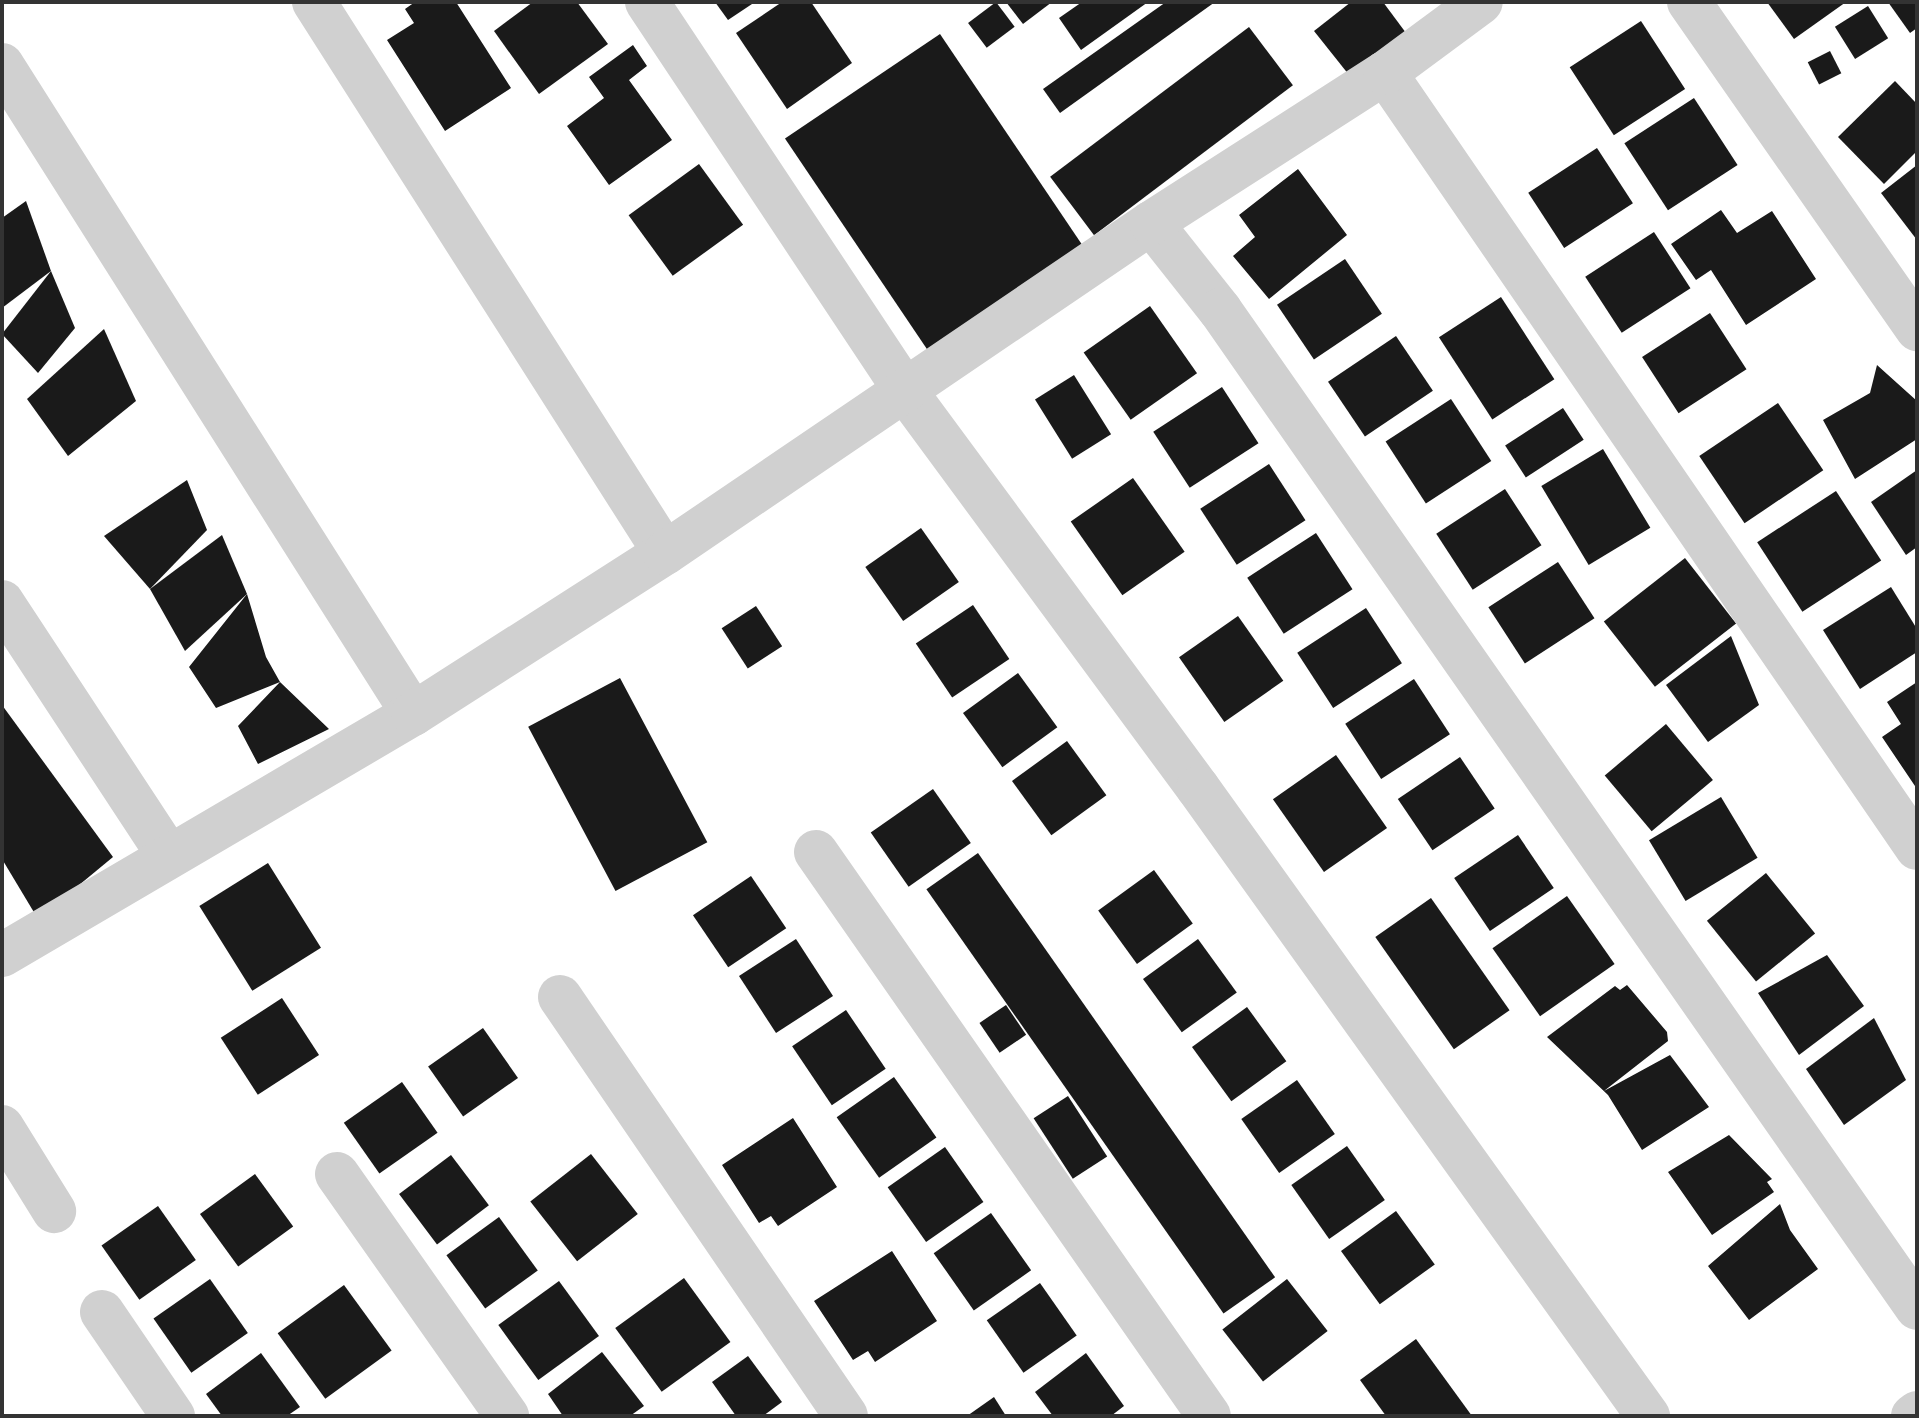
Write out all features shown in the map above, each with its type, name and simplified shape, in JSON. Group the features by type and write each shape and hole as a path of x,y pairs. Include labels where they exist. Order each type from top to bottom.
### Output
{"street":[{"path":"314,2 665,553"},
{"path":"647,2 906,392 1198,788 1648,1416"},
{"path":"2,955 413,714 665,553 1151,223 1385,73 1481,2"},
{"path":"1689,2 1917,329"},
{"path":"2,65 413,714"},
{"path":"1385,73 1917,848"},
{"path":"1151,223 1220,310 1917,1308"},
{"path":"2,602 169,856"},
{"path":"816,852 1209,1416"},
{"path":"560,997 846,1416"},
{"path":"2,1127 54,1211"},
{"path":"337,1174 507,1416"},
{"path":"102,1312 173,1416"}],"building":[{"path":"415,2 456,2 511,88 445,131 387,40 414,23 405,9"},
{"path":"533,2 577,2 608,44 539,94 494,31"},
{"path":"715,2 755,2 728,20"},
{"path":"782,2 811,2 852,63 787,109 736,33"},
{"path":"996,2 1015,27 987,48 968,23"},
{"path":"1006,2 1052,2 1023,24"},
{"path":"1082,2 1148,2 1081,50 1059,18"},
{"path":"1166,2 1215,2 1060,113 1043,89"},
{"path":"1351,2 1383,2 1409,37 1353,80 1314,31"},
{"path":"1767,2 1846,2 1794,39"},
{"path":"1888,2 1917,2 1917,28 1910,33"},
{"path":"1868,6 1888,38 1855,59 1835,27"},
{"path":"1641,21 1685,89 1614,135 1570,67"},
{"path":"1249,27 1293,85 1094,235 1050,177"},
{"path":"940,34 1083,245 928,350 785,139"},
{"path":"633,45 647,66 629,80 672,140 609,185 567,126 604,98 589,77"},
{"path":"1830,51 1841,73 1819,85 1808,62"},
{"path":"1895,81 1917,104 1917,151 1884,184 1838,137"},
{"path":"1694,98 1738,165 1668,210 1624,143"},
{"path":"1597,148 1633,203 1564,248 1528,193"},
{"path":"699,164 743,225 673,276 629,215"},
{"path":"1917,165 1917,240 1881,193"},
{"path":"1298,169 1347,235 1269,299 1233,256 1255,237 1239,215"},
{"path":"26,201 51,271 2,308 2,218"},
{"path":"1721,210 1737,233 1772,211 1816,279 1746,325 1711,270 1696,280 1671,244"},
{"path":"1654,232 1690,288 1622,333 1585,277"},
{"path":"1345,259 1382,314 1314,360 1277,305"},
{"path":"51,271 75,328 38,373 2,334"},
{"path":"1501,297 1554,379 1492,419 1439,337"},
{"path":"1150,306 1197,373 1131,420 1084,352"},
{"path":"1710,313 1746,369 1679,413 1642,357"},
{"path":"104,329 136,401 68,456 27,399"},
{"path":"1396,336 1433,391 1365,437 1328,382"},
{"path":"1877,365 1917,401 1917,439 1855,479 1823,420 1870,393"},
{"path":"1074,375 1111,434 1072,459 1035,399"},
{"path":"1222,387 1258,443 1190,488 1153,432"},
{"path":"1451,399 1491,461 1426,504 1386,441"},
{"path":"1778,403 1823,470 1745,523 1699,456"},
{"path":"1563,408 1584,440 1526,477 1505,446"},
{"path":"1603,449 1650,528 1589,565 1541,486"},
{"path":"1269,464 1305,520 1237,565 1200,509"},
{"path":"1917,470 1917,547 1906,555 1871,502"},
{"path":"1133,478 1185,552 1122,595 1071,522"},
{"path":"187,480 207,530 150,589 104,536"},
{"path":"1505,489 1541,545 1473,590 1436,534"},
{"path":"1836,491 1881,561 1802,612 1757,542"},
{"path":"921,528 959,582 903,621 865,567"},
{"path":"1316,533 1352,589 1284,634 1247,578"},
{"path":"222,535 247,594 185,651 150,589"},
{"path":"1685,558 1736,623 1655,687 1604,621"},
{"path":"1558,562 1594,618 1525,663 1488,607"},
{"path":"1891,587 1917,629 1917,652 1860,689 1823,630"},
{"path":"247,594 266,657 280,682 216,708 189,667"},
{"path":"973,605 1009,659 952,697 916,644"},
{"path":"756,606 782,646 748,669 722,628"},
{"path":"1366,608 1402,663 1333,708 1297,653"},
{"path":"1238,616 1283,681 1224,722 1179,657"},
{"path":"1731,636 1759,705 1708,742 1666,685"},
{"path":"1018,673 1057,727 1002,767 963,713"},
{"path":"620,678 707,842 615,891 528,727"},
{"path":"1414,679 1450,734 1381,779 1345,724"},
{"path":"280,682 329,729 258,764 238,726"},
{"path":"1917,682 1915,786 1882,737 1901,724 1887,702"},
{"path":"2,705 113,857 38,919 2,859"},
{"path":"1666,724 1713,780 1652,831 1605,775"},
{"path":"1067,741 1106,795 1051,835 1012,781"},
{"path":"1336,755 1387,828 1324,872 1273,799"},
{"path":"1460,757 1495,808 1432,850 1398,799"},
{"path":"933,789 971,843 909,887 871,833"},
{"path":"1721,797 1758,858 1686,901 1649,840"},
{"path":"1518,835 1554,888 1490,931 1454,878"},
{"path":"978,853 1275,1277 1224,1313 926,889"},
{"path":"268,863 321,948 252,991 199,906"},
{"path":"1154,870 1193,923 1137,964 1098,911"},
{"path":"1766,873 1815,934 1756,981 1707,921"},
{"path":"751,876 786,928 728,967 693,915"},
{"path":"1567,896 1615,964 1540,1016 1492,948"},
{"path":"1431,898 1510,1010 1454,1049 1375,937"},
{"path":"796,939 833,996 776,1033 739,976"},
{"path":"1198,939 1237,992 1182,1032 1143,979"},
{"path":"1827,955 1864,1006 1799,1055 1758,993"},
{"path":"1627,985 1667,1032 1668,1041 1604,1091 1670,1055 1709,1107 1642,1150 1608,1095 1547,1037 1615,986 1620,990"},
{"path":"282,998 319,1055 258,1095 221,1038"},
{"path":"1006,1005 1026,1035 1000,1053 979,1023"},
{"path":"1247,1007 1286,1061 1231,1101 1192,1047"},
{"path":"846,1010 886,1069 832,1105 792,1046"},
{"path":"1874,1018 1906,1080 1844,1125 1806,1069"},
{"path":"483,1028 518,1078 463,1116 428,1066"},
{"path":"894,1077 936,1138 879,1178 837,1117"},
{"path":"1297,1080 1335,1134 1279,1173 1241,1119"},
{"path":"402,1082 438,1133 379,1174 344,1123"},
{"path":"1068,1096 1107,1156 1073,1179 1034,1118"},
{"path":"793,1118 837,1187 778,1226 771,1216 759,1223 722,1165"},
{"path":"1729,1135 1772,1179 1767,1182 1774,1192 1712,1235 1668,1172"},
{"path":"1347,1146 1385,1200 1329,1239 1291,1185"},
{"path":"945,1147 983,1202 926,1242 888,1187"},
{"path":"591,1154 638,1214 577,1261 530,1201"},
{"path":"451,1155 489,1205 437,1244 399,1194"},
{"path":"255,1174 293,1227 238,1267 200,1214"},
{"path":"1780,1204 1790,1230 1818,1269 1749,1320 1708,1266"},
{"path":"158,1206 196,1260 139,1300 101,1246"},
{"path":"1396,1211 1435,1264 1380,1304 1341,1251"},
{"path":"991,1213 1031,1270 974,1310 934,1253"},
{"path":"499,1217 538,1270 485,1309 446,1255"},
{"path":"892,1251 937,1321 875,1362 868,1351 853,1360 814,1301"},
{"path":"684,1278 730,1342 662,1392 615,1328"},
{"path":"210,1279 248,1333 191,1373 153,1319"},
{"path":"1287,1279 1328,1331 1263,1381 1222,1329"},
{"path":"559,1281 599,1336 538,1380 498,1325"},
{"path":"1040,1283 1077,1335 1023,1373 987,1320"},
{"path":"344,1285 392,1351 325,1399 278,1333"},
{"path":"1416,1339 1472,1416 1386,1416 1360,1380"},
{"path":"602,1352 644,1406 630,1416 563,1416 548,1394"},
{"path":"261,1353 300,1407 287,1416 222,1416 206,1394"},
{"path":"1086,1353 1124,1406 1111,1416 1053,1416 1035,1392"},
{"path":"748,1356 782,1402 763,1416 736,1416 712,1382"},
{"path":"994,1397 1006,1416 967,1416"}]}
